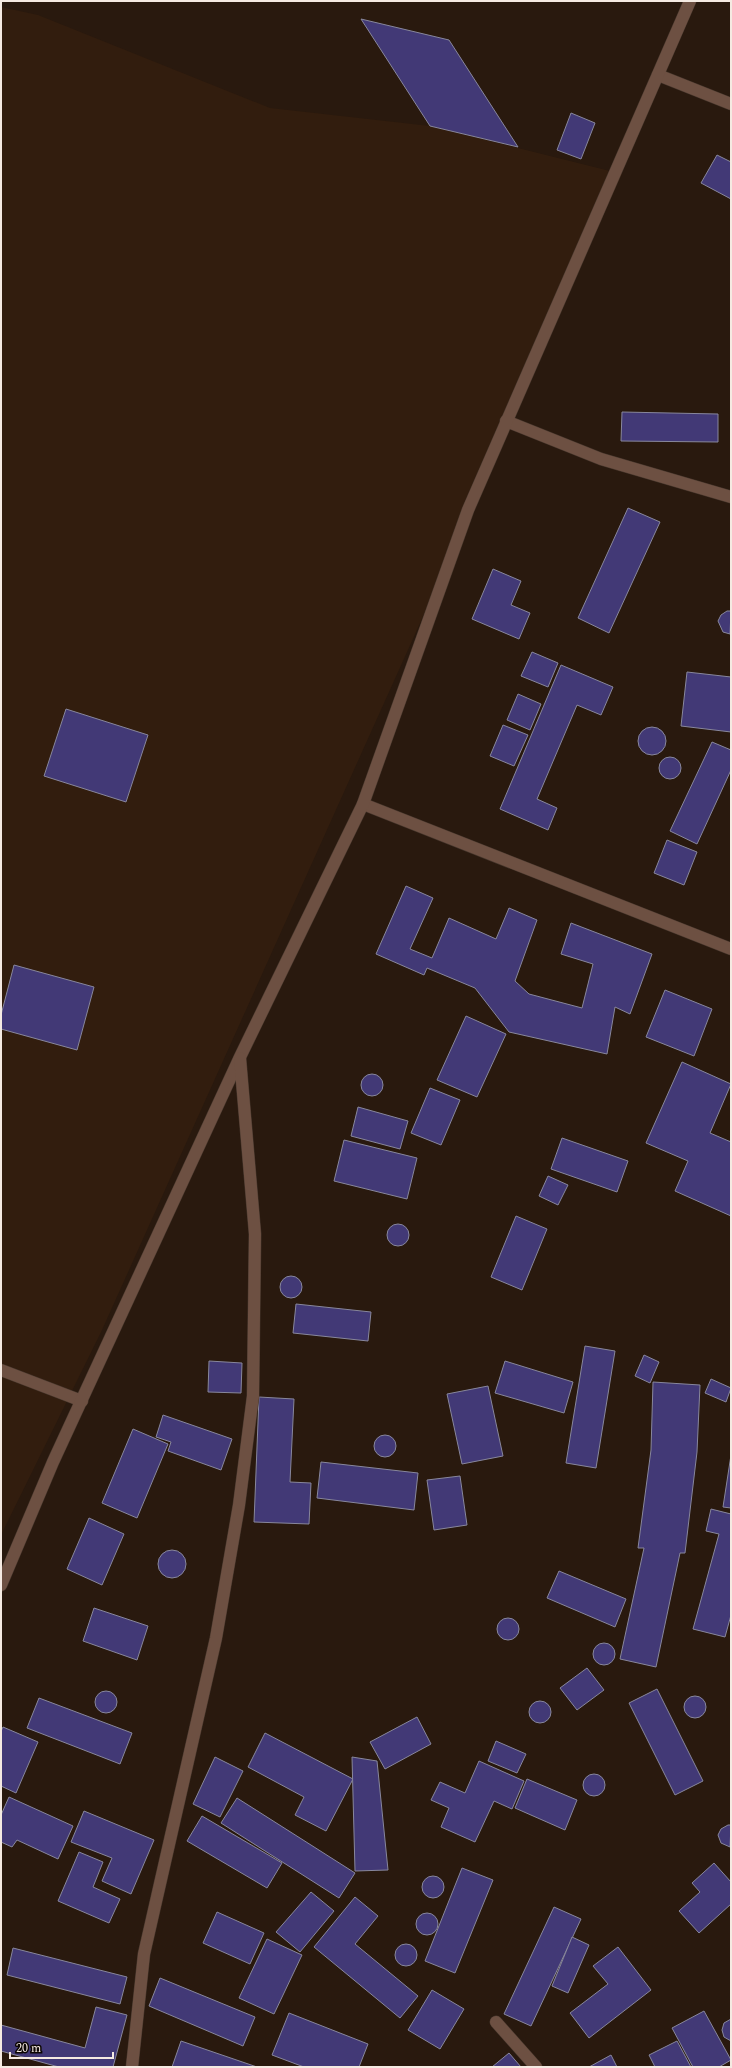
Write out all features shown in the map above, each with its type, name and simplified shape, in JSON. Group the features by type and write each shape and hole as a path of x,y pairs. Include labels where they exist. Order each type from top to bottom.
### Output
{"street":[{"path":"1,1585 53,1462 240,1056 363,804 468,510 690,1"},
{"path":"658,75 731,104"},
{"path":"506,421 601,458 709,492 731,497"},
{"path":"363,804 731,949"},
{"path":"132,2067 144,1954 216,1638 239,1505 253,1396 255,1234 240,1056"},
{"path":"1,1370 82,1401"},
{"path":"496,2022 536,2067"}],"shaded area":[{"path":"1,7 38,15 270,108 430,126 622,174 102,1330 1,1535"}],"building":[{"path":"361,19 449,40 518,147 430,126"},
{"path":"571,113 595,123 581,159 557,150"},
{"path":"717,155 731,162 731,199 701,183"},
{"path":"622,412 718,414 718,442 621,441"},
{"path":"628,508 660,522 609,633 578,618"},
{"path":"493,569 521,581 511,605 530,613 519,639 472,619"},
{"path":"727,611 731,611 730,634 723,632 718,621 721,615"},
{"path":"532,652 558,663 548,687 521,676"},
{"path":"561,665 613,687 601,715 577,705 537,799 557,808 548,830 500,809"},
{"path":"687,672 731,677 731,732 681,726"},
{"path":"518,694 541,704 530,730 507,720"},
{"path":"66,709 148,735 126,802 44,776"},
{"path":"503,725 528,735 514,766 490,756"},
{"path":"652,727 662,731 666,741 662,751 652,755 642,751 638,741 642,731"},
{"path":"712,742 731,750 731,770 697,844 670,831"},
{"path":"670,757 678,760 681,768 678,776 670,779 662,776 659,768 662,760"},
{"path":"667,840 697,852 684,885 654,873"},
{"path":"406,886 433,898 410,949 432,958 449,918 496,939 509,908 537,920 515,981 529,994 582,1008 593,964 561,954 571,923 652,954 630,1014 615,1007 607,1054 509,1032 475,988 427,968 424,975 376,954"},
{"path":"14,965 94,987 77,1050 1,1029 1,1015"},
{"path":"665,990 712,1009 694,1056 646,1037"},
{"path":"466,1016 506,1034 477,1097 437,1080"},
{"path":"682,1062 731,1084 710,1133 731,1142 731,1216 675,1191 688,1161 646,1143"},
{"path":"372,1074 380,1077 383,1085 380,1093 372,1096 364,1093 361,1085 364,1077"},
{"path":"430,1088 460,1100 441,1145 411,1133"},
{"path":"358,1107 408,1121 400,1149 351,1136"},
{"path":"562,1138 628,1161 617,1192 551,1169"},
{"path":"344,1140 417,1158 407,1199 334,1181"},
{"path":"548,1176 568,1185 558,1205 539,1196"},
{"path":"516,1216 547,1229 522,1290 491,1277"},
{"path":"398,1224 406,1227 409,1235 406,1243 398,1246 390,1243 387,1235 390,1227"},
{"path":"291,1276 299,1279 302,1287 299,1295 291,1298 283,1295 280,1287 283,1279"},
{"path":"296,1304 371,1312 368,1341 293,1333"},
{"path":"585,1346 615,1351 596,1468 566,1463"},
{"path":"644,1355 659,1362 650,1383 635,1376"},
{"path":"209,1361 242,1363 241,1393 208,1392"},
{"path":"505,1361 573,1382 564,1413 495,1393"},
{"path":"711,1379 731,1388 726,1402 705,1393"},
{"path":"653,1382 700,1385 697,1452 685,1553 680,1553 656,1667 620,1659 644,1548 638,1548 651,1450"},
{"path":"488,1386 503,1456 462,1464 447,1394"},
{"path":"259,1397 294,1399 290,1482 311,1483 309,1524 254,1522"},
{"path":"163,1415 232,1439 221,1470 168,1451 171,1442 156,1437"},
{"path":"133,1429 168,1444 137,1518 102,1503"},
{"path":"385,1435 393,1438 396,1446 393,1454 385,1457 377,1454 374,1446 377,1438"},
{"path":"731,1455 731,1508 723,1507"},
{"path":"321,1462 418,1473 414,1510 317,1498"},
{"path":"460,1476 467,1525 434,1530 427,1480"},
{"path":"711,1509 731,1514 731,1615 725,1637 693,1629 719,1534 706,1531"},
{"path":"89,1518 124,1534 102,1585 67,1569"},
{"path":"172,1550 182,1554 186,1564 182,1574 172,1578 162,1574 158,1564 162,1554"},
{"path":"559,1571 626,1599 615,1627 547,1598"},
{"path":"94,1608 148,1626 137,1660 83,1641"},
{"path":"508,1618 516,1621 519,1629 516,1637 508,1640 500,1637 497,1629 500,1621"},
{"path":"604,1643 612,1646 615,1654 612,1662 604,1665 596,1662 593,1654 596,1646"},
{"path":"587,1668 604,1690 577,1710 560,1688"},
{"path":"657,1689 703,1781 675,1795 629,1703"},
{"path":"106,1691 114,1694 117,1702 114,1710 106,1713 98,1710 95,1702 98,1694"},
{"path":"695,1696 703,1699 706,1707 703,1715 695,1718 687,1715 684,1707 687,1699"},
{"path":"39,1698 132,1733 120,1764 27,1728"},
{"path":"540,1701 548,1704 551,1712 548,1720 540,1723 532,1720 529,1712 532,1704"},
{"path":"417,1717 431,1744 385,1769 370,1742"},
{"path":"3,1727 38,1742 16,1793 1,1786 1,1731"},
{"path":"265,1733 353,1779 326,1831 295,1815 304,1797 248,1767"},
{"path":"496,1741 526,1754 517,1773 488,1761"},
{"path":"215,1757 243,1771 220,1817 193,1804"},
{"path":"352,1757 377,1761 388,1870 355,1871"},
{"path":"479,1761 524,1781 512,1809 494,1801 475,1842 441,1827 449,1808 431,1800 440,1782 465,1793"},
{"path":"594,1774 602,1777 605,1785 602,1793 594,1796 586,1793 583,1785 586,1777"},
{"path":"527,1779 577,1800 565,1830 515,1808"},
{"path":"9,1797 73,1826 58,1859 17,1840 12,1847 1,1842 1,1815"},
{"path":"237,1798 355,1873 339,1898 221,1823"},
{"path":"84,1811 154,1840 131,1894 102,1881 112,1858 71,1842"},
{"path":"202,1816 282,1863 267,1888 187,1841"},
{"path":"731,1825 730,1847 721,1843 718,1835 721,1829"},
{"path":"79,1852 103,1862 93,1887 120,1899 109,1923 58,1901"},
{"path":"714,1863 731,1882 731,1904 699,1933 679,1911 700,1892 692,1883"},
{"path":"462,1868 493,1880 455,1973 425,1961"},
{"path":"433,1876 441,1879 444,1887 441,1895 433,1898 425,1895 422,1887 425,1879"},
{"path":"311,1892 334,1911 300,1952 276,1932"},
{"path":"355,1897 378,1916 355,1944 418,1996 400,2018 314,1947"},
{"path":"554,1907 581,1919 531,2026 504,2014"},
{"path":"217,1912 264,1933 250,1964 203,1943"},
{"path":"427,1913 435,1916 438,1924 435,1932 427,1935 419,1932 416,1924 419,1916"},
{"path":"572,1937 589,1945 568,1993 552,1986"},
{"path":"267,1939 302,1955 274,2014 239,1998"},
{"path":"406,1944 414,1947 417,1955 414,1963 406,1966 398,1963 395,1955 398,1947"},
{"path":"618,1947 651,1990 589,2038 570,2013 608,1984 593,1966"},
{"path":"13,1948 127,1977 120,2004 7,1975"},
{"path":"160,1978 255,2017 243,2046 149,2006"},
{"path":"432,1990 464,2009 440,2049 408,2030"},
{"path":"96,2007 127,2015 113,2067 59,2067 1,2051 1,2025 85,2048"},
{"path":"704,2011 731,2060 719,2067 693,2067 672,2028"},
{"path":"289,2013 368,2044 359,2067 304,2067 272,2055"},
{"path":"731,2019 731,2041 724,2037 722,2030 724,2023"},
{"path":"181,2041 257,2067 172,2067"},
{"path":"677,2041 691,2067 655,2067 649,2055"},
{"path":"509,2053 521,2067 492,2067"},
{"path":"611,2055 617,2067 589,2067"}]}
